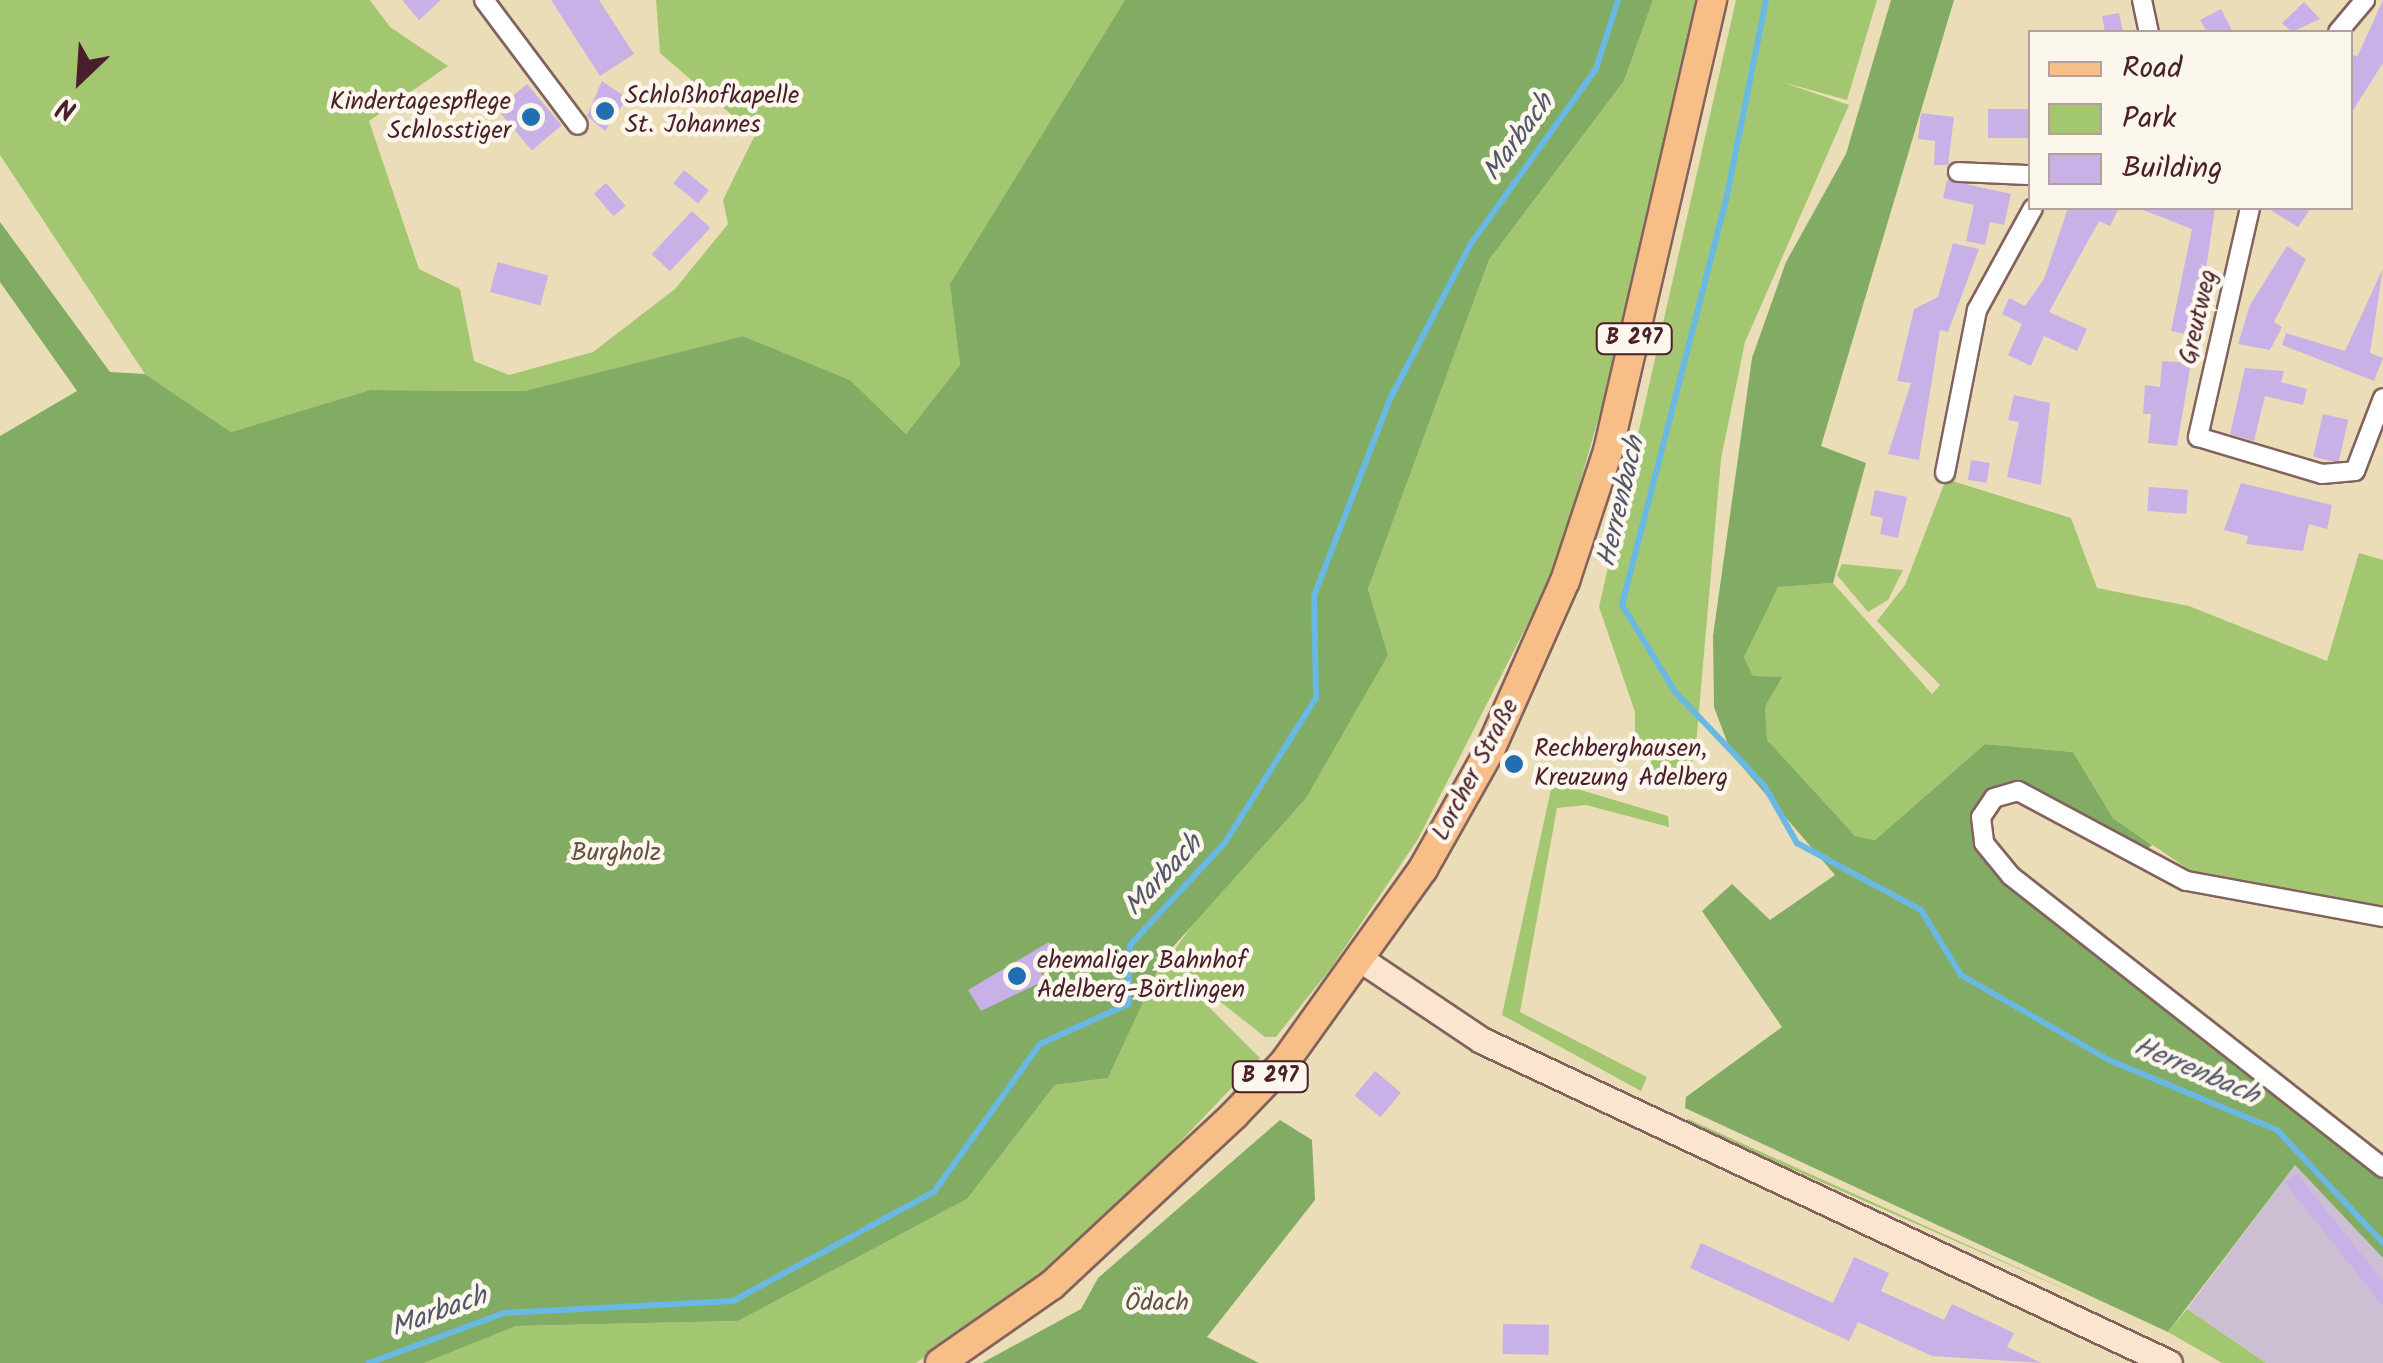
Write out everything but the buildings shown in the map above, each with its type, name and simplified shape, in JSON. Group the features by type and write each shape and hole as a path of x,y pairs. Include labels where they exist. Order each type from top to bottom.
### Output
{"main road":[{"name":"Lorcher Straße","path":"940,1363 1052,1285 1166,1184 1284,1062 1362,960 1482,764 1565,581 1608,450 1712,0"},
{"path":"1362,960 1481,1040 1994,1274 2169,1363"}],"street":[{"path":"484,0 562,92 578,125"},
{"path":"2142,0 2149,30"},
{"path":"2340,30 2365,0"},
{"path":"1958,172 2028,174"},
{"path":"1945,472 1976,310 2032,210"},
{"name":"Greutweg","path":"2250,210 2198,437 2322,474 2355,471 2383,398"},
{"path":"2383,917 2186,881 2018,791 1994,798 1981,817 1984,843 2011,876 2383,1168"}],"shaded area":[{"path":"2295,1165 2383,1258 2383,1363 2266,1363 2187,1309"}],"green space":[{"path":"0,0 370,0 390,27 448,66 369,121 419,269 460,289 474,361 509,375 593,352 675,289 728,224 723,200 755,135 660,53 656,0 1125,0 951,284 960,365 906,434 850,380 743,336 524,391 370,390 231,432 145,374 0,155"},
{"name":"Burgholz","path":"1125,0 1653,0 1624,81 1489,260 1368,589 1388,655 1306,798 1164,957 1108,1078 1055,1085 967,1199 738,1321 516,1326 424,1363 0,1363 0,436 77,391 0,282 0,222 110,372 145,374 231,432 370,390 524,391 743,336 850,380 906,434 960,365 950,284"},
{"path":"1653,0 1698,0 1621,340 1555,570 1418,839 1331,968 1276,1037 1265,1037 1199,985 1154,978 1388,655 1368,589 1489,260 1624,81"},
{"path":"1736,0 1877,0 1847,100 1782,82 1849,105 1745,342 1721,459 1695,757 1676,787 1650,770 1635,740 1635,712 1599,607"},
{"path":"1891,0 1954,0 1821,446 1866,463 1833,583 1778,587 1744,657 1753,676 1783,677 1765,707 1767,740 1855,836 1875,840 1985,744 2073,752 2113,818 2152,845 2143,853 2038,793 1992,794 1980,845 2383,1175 2383,1258 2295,1165 2168,1332 1685,1108 1686,1097 1782,1027 1702,911 1732,884 1770,920 1835,875 1732,755 1714,707 1713,636 1752,358 1786,262 1846,154"},
{"path":"1946,479 2071,518 2097,588 2189,606 2327,661 2359,553 2383,560 2383,908 2191,871 2113,818 2073,752 1985,744 1875,840 1855,836 1816,800 1767,740 1765,707 1783,678 1753,676 1744,657 1753,626 1778,587 1833,583 1932,694 1940,685 1877,621 1905,585"},
{"path":"1842,564 1903,570 1888,600 1868,612 1837,575"},
{"path":"1564,785 1668,816 1669,827 1586,805 1557,808 1520,1012 1647,1077 1641,1091 1502,1015 1551,789"},
{"path":"1150,986 1201,999 1260,1058 1086,1241 916,1363 424,1363 516,1326 738,1321 967,1199 1055,1085 1108,1078"},
{"path":"1686,1118 2096,1303 1694,1126"},
{"name":"Ödach","path":"1280,1120 1312,1140 1315,1200 1207,1337 1259,1363 982,1363 1081,1309 1098,1278"},
{"path":"2187,1309 2266,1363 2222,1363 2168,1332"}],"waterway":[{"name":"Marbach","path":"369,1363 504,1313 733,1301 934,1192 1040,1044 1128,1004 1130,945 1224,844 1316,698 1314,596 1390,399 1470,245 1596,69 1618,0"},
{"name":"Herrenbach","path":"1766,0 1726,200 1622,605 1676,693 1764,785 1797,843 1921,910 1961,975 2109,1060 2277,1130 2383,1243"}],"place":[{"name":"Schloßhofkapelle St. Johannes","path":"605,111"},
{"name":"Kindertagespflege Schlosstiger","path":"531,117"},
{"name":"Rechberghausen, Kreuzung Adelberg","path":"1514,764"},
{"name":"ehemaliger Bahnhof Adelberg-Börtlingen","path":"1017,976"}]}
